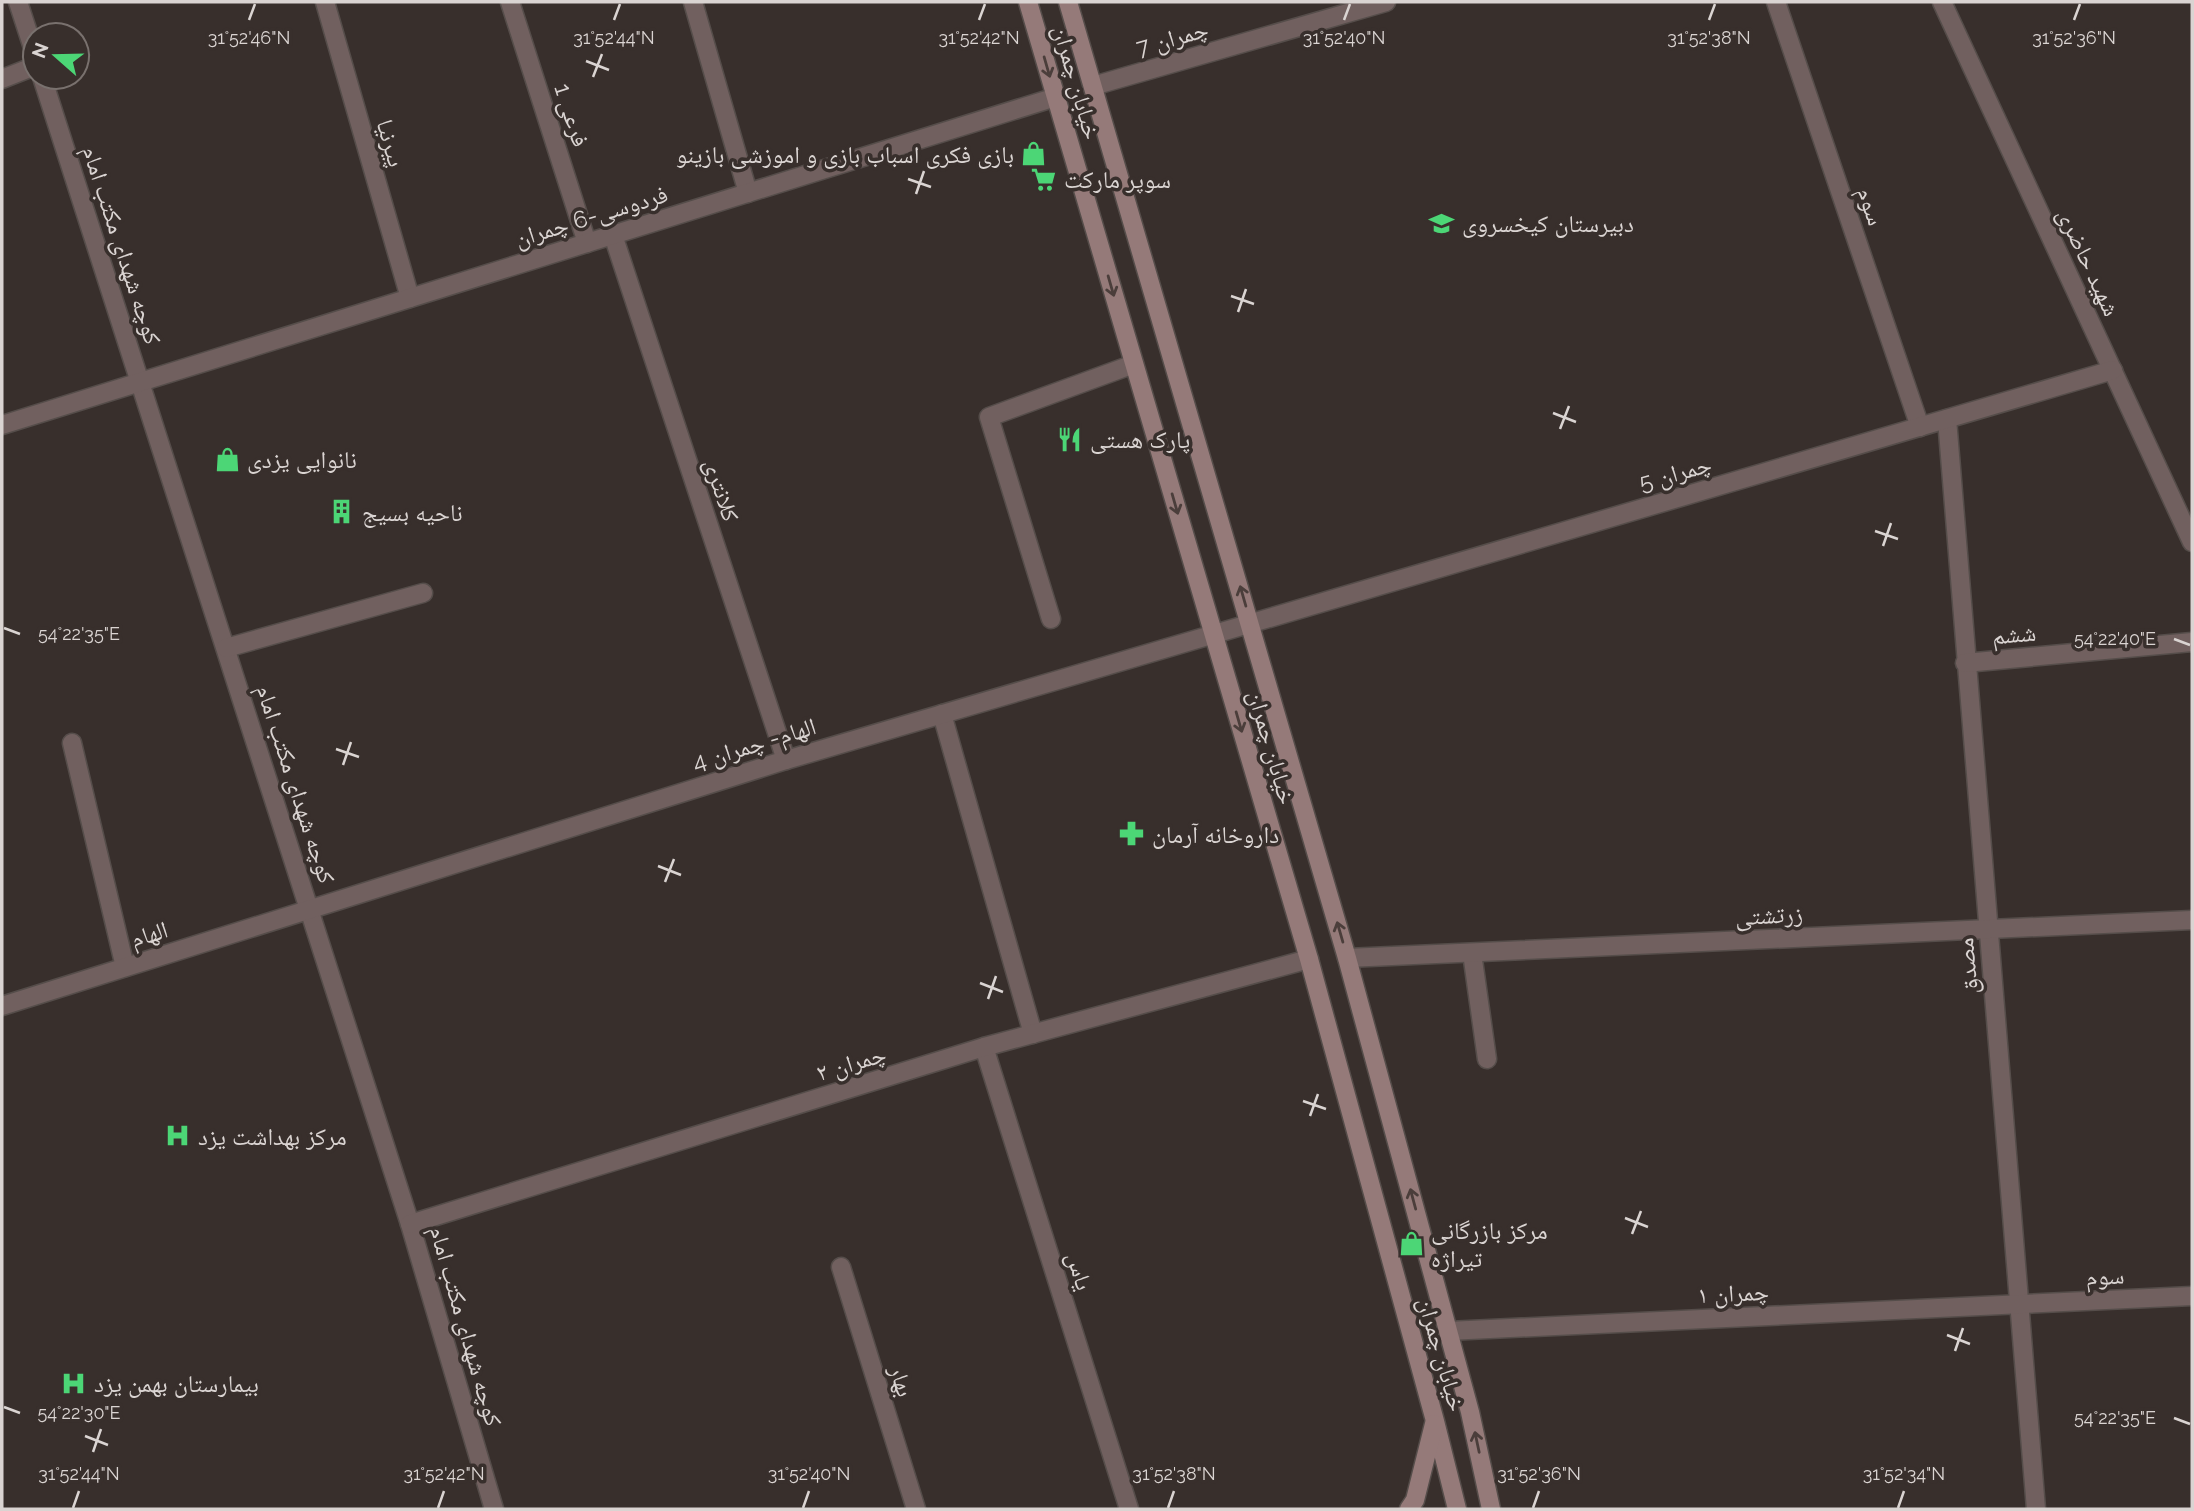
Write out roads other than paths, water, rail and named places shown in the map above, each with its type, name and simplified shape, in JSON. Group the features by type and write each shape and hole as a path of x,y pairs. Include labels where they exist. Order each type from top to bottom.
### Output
{"main road":[{"name":"خیابان چمران","path":"1028,2 1309,960 1457,1509"},
{"name":"خیابان چمران","path":"1068,2 1347,958 1470,1412 1491,1509"},
{"path":"1409,1509 1415,1500 1435,1421"}],"street":[{"path":"18,2 24,21"},
{"name":"پیرنیا","path":"325,2 410,298"},
{"name":"فرعی 1","path":"510,2 587,243"},
{"path":"693,2 748,193"},
{"name":"چمران 7","path":"1093,86 1386,2"},
{"name":"سوم","path":"1776,2 1920,427"},
{"name":"شهید حاضری","path":"1942,2 2192,542"},
{"path":"2,79 21,72"},
{"name":"کوچه شهدای مکتب امام","path":"47,91 311,910 410,1224 494,1509"},
{"name":"فردوسی-6 چمران","path":"2,425 1056,97"},
{"name":"کلانتری","path":"612,235 786,760"},
{"path":"1051,619 989,417 1134,364"},
{"name":"چمران 5","path":"1214,634 2113,370"},
{"name":"مصدق","path":"1947,419 2036,1509"},
{"path":"226,648 423,593"},
{"name":"الهام- چمران 4","path":"311,910 786,760 1214,634"},
{"name":"ششم","path":"1965,663 2192,642"},
{"path":"942,714 1033,1034"},
{"path":"72,743 125,967"},
{"name":"الهام","path":"2,1006 311,910"},
{"name":"زرتشتی","path":"1347,958 2192,920"},
{"path":"1472,953 1487,1059"},
{"name":"چمران ۲","path":"410,1224 984,1047 1309,960"},
{"name":"یاس","path":"984,1047 1129,1509"},
{"name":"بهار","path":"841,1267 916,1509"},
{"name":"سوم","path":"2019,1304 2192,1296"},
{"name":"چمران ۱","path":"1448,1331 2019,1304"}],"place":[{"name":"بازی فکری اسباب بازی و اموزشی بازینو","path":"1034,154"},
{"name":"سوپر مارکت","path":"1044,179"},
{"name":"دبیرستان کیخسروی","path":"1442,223"},
{"name":"پارک هستی","path":"1070,439"},
{"name":"نانوایی یزدی","path":"227,459"},
{"name":"ناحیه بسیج","path":"342,512"},
{"name":"داروخانه آرمان","path":"1132,834"},
{"name":"مرکز بهداشت یزد","path":"178,1136"},
{"name":"مرکز بازرگانی تیراژه","path":"1411,1244"},
{"name":"بیمارستان بهمن یزد","path":"74,1383"}]}
